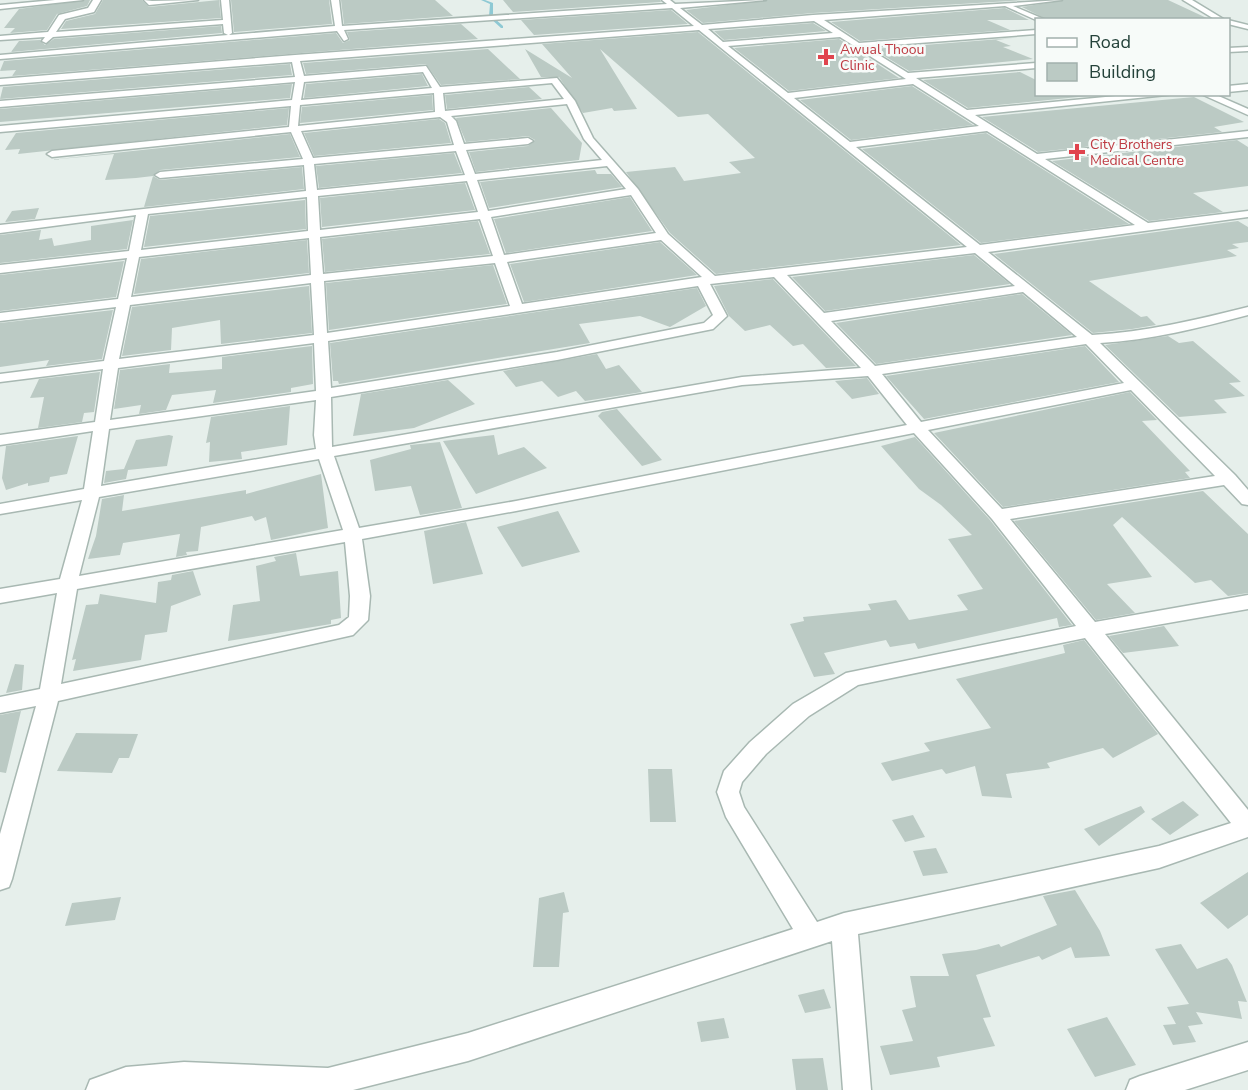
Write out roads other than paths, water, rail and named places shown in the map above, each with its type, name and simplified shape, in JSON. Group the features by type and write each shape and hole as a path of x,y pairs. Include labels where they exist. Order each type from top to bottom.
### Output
{"street":[{"path":"0,8 79,0"},
{"path":"0,139 32,72 37,54 49,35 62,17 90,10 97,0"},
{"path":"148,0 149,3 194,0"},
{"path":"225,0 227,39"},
{"path":"335,0 336,20 341,28 347,53"},
{"path":"666,0 980,249 1089,339 1248,500"},
{"path":"0,57 341,28 762,0"},
{"path":"0,82 32,72 204,60 295,57 1001,4 1013,1 1058,0"},
{"path":"1187,0 1219,18"},
{"path":"856,4 870,13"},
{"path":"1001,4 1038,18"},
{"path":"813,17 1146,227"},
{"path":"0,38 225,22"},
{"path":"1230,22 1248,27"},
{"path":"858,45 1035,32"},
{"path":"722,44 841,35"},
{"path":"212,48 227,39"},
{"path":"1230,50 1248,49"},
{"path":"0,705 346,630 358,620 360,596 353,535 325,454 322,435 324,394 312,194 309,161 293,128 300,80 295,57"},
{"path":"787,96 1035,65"},
{"path":"8,119 300,80 426,69 438,92 440,112 451,121 517,308"},
{"path":"0,440 101,428 557,356 708,326 720,316 707,280 664,236 634,191 589,139 570,100 554,80 297,103 8,119"},
{"path":"1230,89 1248,87"},
{"path":"965,113 1150,96"},
{"path":"1210,96 1248,112"},
{"path":"52,154 570,100"},
{"path":"0,104 8,119"},
{"path":"850,145 988,128"},
{"path":"1035,157 1248,134"},
{"path":"160,175 528,141"},
{"path":"0,229 143,211 608,163"},
{"path":"0,269 314,232 483,216 634,191"},
{"path":"0,879 10,816 49,695 68,584 92,493 111,363 143,211"},
{"path":"0,378 319,338 707,280 980,249 1248,214"},
{"path":"0,317 318,278 499,259 664,236"},
{"path":"100,1090 126,1081 184,1076 328,1082 468,1047 844,925 1159,857 1248,827 998,515 917,427 872,371 777,272"},
{"path":"821,318 1027,288"},
{"path":"0,509 742,381 872,371 1089,339 1150,334 1248,311"},
{"path":"0,596 516,506 1134,385"},
{"path":"998,515 1229,479"},
{"path":"811,935 734,810 728,792 732,778 758,748 801,710 853,678 1089,630 1248,602"},
{"path":"844,925 857,1090"},
{"path":"1140,1090 1248,1056"}],"waterway":[{"path":"482,0 492,4 491,17 502,27"}],"place":[{"name":"Awual Thoou Clinic","path":"826,57"},
{"name":"City Brothers Medical Centre","path":"1077,152"}]}
